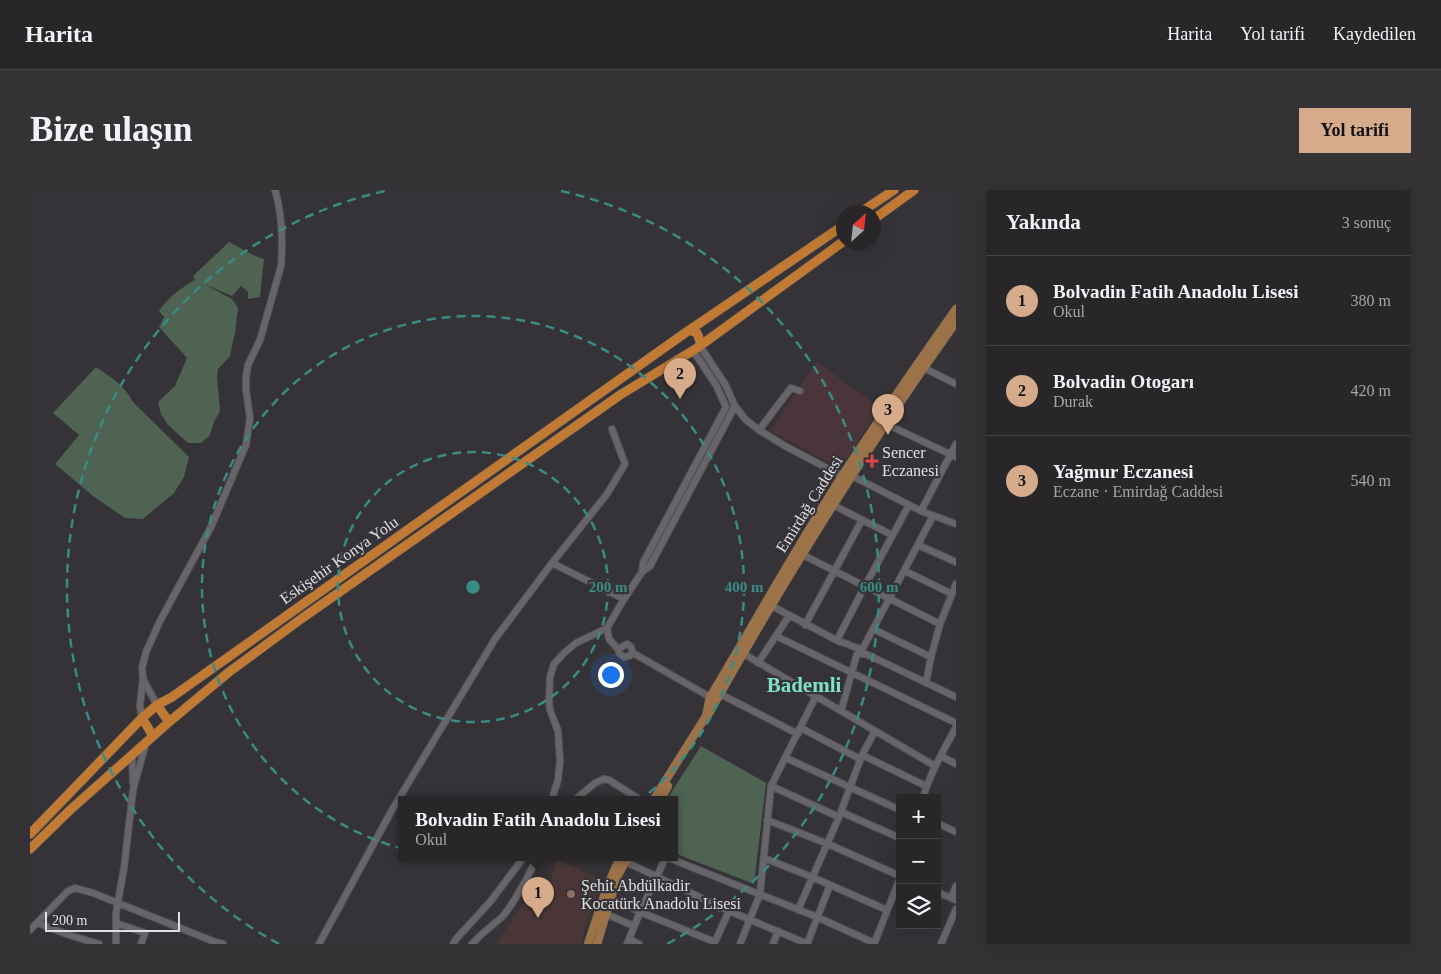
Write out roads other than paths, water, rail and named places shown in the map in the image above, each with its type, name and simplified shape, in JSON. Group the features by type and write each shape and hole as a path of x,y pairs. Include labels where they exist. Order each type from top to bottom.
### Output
{"highway":[{"path":"872,205 894,190"},
{"path":"881,215 914,190"},
{"name":"Eskişehir Konya Yolu","path":"30,834 142,718 157,705 172,697 685,333 836,229"},
{"path":"30,849 70,810 153,736 229,672 301,619 620,395 700,346 836,247"},
{"path":"691,352 681,343 685,333 696,333 700,346"},
{"path":"157,705 169,722"},
{"path":"142,718 153,736"}],"main road":[{"name":"Emirdağ Caddesi","path":"663,796 744,654 768,605 803,555 956,309"},
{"name":"Emirdağ Caddesi","path":"656,796 706,716 710,697 768,605 842,476 920,366 956,322"},
{"path":"588,944 607,886 623,861"},
{"path":"598,944 624,861"}],"street":[{"path":"142,718 140,706 142,668 146,652 160,621 211,527 246,445 250,418 246,390 248,365 260,340 281,260 280,214 275,190"},
{"path":"700,346 721,378 735,406 745,419 759,430 842,476 852,476 909,506 956,524"},
{"path":"691,352 696,355 716,385 726,407"},
{"path":"920,366 956,384"},
{"path":"759,430 791,388 800,391"},
{"path":"726,407 735,406"},
{"path":"553,796 558,780 560,761 558,731 550,710 549,701 550,678 554,664 576,642 607,628 642,572 650,566 735,406"},
{"path":"642,572 643,562 726,407"},
{"path":"886,424 953,456"},
{"path":"400,796 495,639 607,494 625,464 612,429"},
{"path":"921,511 953,456 956,444"},
{"path":"833,505 892,535"},
{"path":"839,641 865,586 909,506"},
{"path":"768,605 839,641 858,649 863,648 933,516"},
{"path":"805,625 862,520"},
{"path":"918,545 956,562"},
{"path":"803,555 940,624"},
{"path":"552,563 624,599"},
{"path":"905,571 952,594"},
{"path":"926,683 940,624 956,584"},
{"path":"758,663 789,616"},
{"path":"607,628 610,638 619,653 624,656 633,653 710,697"},
{"path":"874,629 931,657"},
{"path":"776,636 956,725 935,766 924,794"},
{"path":"839,641 841,645 857,654 866,654 956,697"},
{"path":"744,654 935,766"},
{"path":"841,711 857,654"},
{"path":"142,678 157,705"},
{"path":"150,693 163,700 172,697"},
{"path":"720,694 799,731 926,786"},
{"path":"740,944 760,894 771,786 816,696"},
{"path":"798,910 840,815 861,757 875,731"},
{"path":"133,789 146,743"},
{"path":"116,944 116,913 124,868 133,789 132,756"},
{"path":"941,756 956,764"},
{"path":"786,758 896,808"},
{"path":"580,796 595,783 604,779 610,780 635,796"},
{"path":"771,786 896,836"},
{"path":"319,944 398,800"},
{"path":"767,820 828,844 896,875"},
{"path":"941,825 956,832"},
{"path":"764,858 887,910"},
{"path":"453,944 490,902 521,861"},
{"path":"472,944 502,916 523,885 535,861"},
{"path":"630,861 657,877 729,911 808,944 830,885"},
{"path":"639,944 628,942 664,861"},
{"path":"676,861 760,894 874,944 897,884"},
{"path":"941,894 953,899 956,886"},
{"path":"30,930 68,891 75,888 223,944"},
{"path":"611,898 715,943 729,911"},
{"path":"941,944 956,909"},
{"path":"606,914 634,926"},
{"path":"38,922 69,935 99,944"},
{"path":"116,923 145,934 141,944"},
{"path":"773,944 778,931"}],"place":[{"name":"Bolvadin Otogarı","path":"680,399"},
{"name":"Yağmur Eczanesi","path":"888,435"},
{"name":"Sencer Eczanesi","path":"872,461"},
{"name":"Şehit Abdülkadir Kocatürk Anadolu Lisesi","path":"571,894"},
{"name":"Bolvadin Fatih Anadolu Lisesi","path":"538,918"}],"district":[{"name":"Bademli","path":"804,685"}]}
